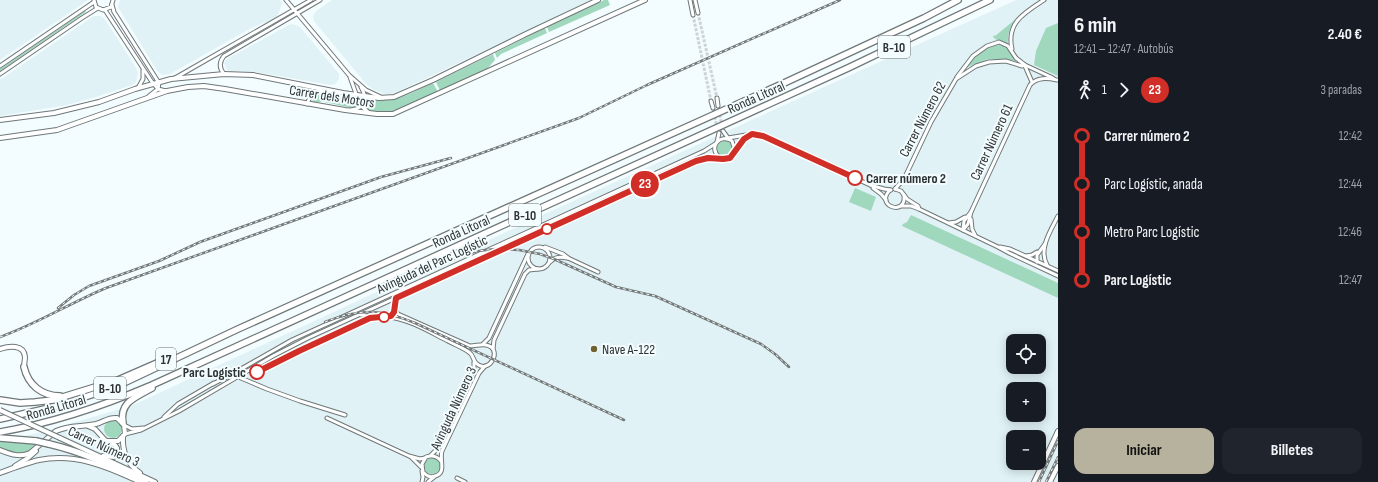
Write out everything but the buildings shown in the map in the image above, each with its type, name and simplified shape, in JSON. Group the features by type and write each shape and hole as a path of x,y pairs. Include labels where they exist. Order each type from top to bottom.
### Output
{"highway":[{"name":"Ronda Litoral","path":"0,419 58,406 100,392 775,87 917,21 958,0"},
{"name":"Ronda Litoral","path":"0,432 40,425 89,410 124,397 182,372 848,68 990,0"},
{"path":"958,16 996,0"},
{"name":"17","path":"118,380 202,344 215,341"},
{"path":"24,367 31,384 44,393 59,396 76,393"},
{"path":"123,424 122,411 130,401 182,372"},
{"name":"B-10","path":"0,400 20,403 53,400 118,380"},
{"path":"0,438 49,444 79,452 146,480"}],"street":[{"path":"113,0 112,5 114,12 159,83 158,89 146,98"},
{"path":"286,0 361,86 366,90 385,98"},
{"path":"224,74 220,64 224,56 281,23 311,0"},
{"path":"172,79 296,11 320,0"},
{"name":"Carrer dels Motors","path":"0,120 54,114 99,102 138,88 172,79 224,74 266,77 365,96 385,98 397,96 433,80 596,0"},
{"name":"Carrer dels Motors","path":"0,138 57,130 167,91 204,86 345,110 377,114 393,114 645,0"},
{"path":"690,0 693,15"},
{"path":"695,0 698,13"},
{"path":"1012,51 1010,34 1014,24 1022,16 1044,0"},
{"path":"0,66 94,1 98,8 105,10 142,68 158,89 167,91"},
{"path":"105,10 112,5"},
{"path":"0,74 98,8"},
{"name":"Carrer Número 62","path":"895,189 904,179 931,122 956,78 973,56 987,46 995,43 1002,43 1008,46 1016,58 1025,65"},
{"name":"Carrer Número 62","path":"956,78 976,66 989,62 1006,61 1025,65"},
{"path":"1025,65 1058,80"},
{"path":"1025,65 1032,82 1044,78 1058,80"},
{"path":"138,88 143,79 142,68"},
{"path":"350,75 361,107 366,111 377,114"},
{"name":"Carrer Número 61","path":"963,230 969,222 971,212 1032,82"},
{"path":"345,110 361,107 365,96 361,86"},
{"path":"307,104 310,97 324,89"},
{"path":"717,98 718,106"},
{"path":"711,101 713,108"},
{"path":"723,131 734,144 735,150"},
{"path":"718,133 714,147 715,153 720,158 730,158 742,141 752,134"},
{"path":"716,143 723,138 752,134 763,136 870,185 884,190 895,189 901,191 912,203 918,206 919,209"},
{"name":"Avinguda del Parc Logístic","path":"164,418 173,407 232,372 305,334 704,151 716,143"},
{"name":"Avinguda del Parc Logístic","path":"124,435 140,430 164,418 273,356 359,315 696,161 708,158 720,158"},
{"path":"870,185 881,194 892,207 896,208 901,206 911,206 919,209 1058,276"},
{"path":"886,200 887,194 891,190"},
{"path":"901,206 904,201 904,195"},
{"path":"971,212 971,221 976,236"},
{"name":"Carrer Número 61","path":"963,230 964,221 971,212"},
{"name":"Carrer Número 61","path":"949,223 956,222 967,216"},
{"path":"1050,272 1039,264 1038,260 1058,216"},
{"path":"541,246 549,252 549,263"},
{"path":"568,258 556,258 544,268 529,270 524,276 494,340 494,358 492,362 486,366 479,365 474,359 474,351 489,338 528,254 534,247 541,246 554,249 568,258 598,272"},
{"path":"998,247 1010,249 1038,260 1058,271"},
{"path":"1025,256 1032,255 1042,250"},
{"path":"1042,250 1048,266"},
{"path":"1009,253 1019,255 1032,261 1038,260"},
{"path":"528,254 530,264 538,269"},
{"path":"396,298 394,310 398,314 470,346 488,346 494,351"},
{"name":"Avinguda del Parc Logístic","path":"359,315 371,317 387,316 392,315 394,310"},
{"name":"Avinguda del Parc Logístic","path":"387,316 416,326 466,350 474,359"},
{"path":"0,349 13,346 21,349 25,356 24,367"},
{"name":"Avinguda del Parc Logístic","path":"239,374 241,369 266,354"},
{"name":"Avinguda Número 3","path":"428,457 437,449 473,370 475,365 474,359"},
{"name":"Avinguda Número 3","path":"441,461 442,451 479,373 486,366"},
{"name":"Avinguda del Parc Logístic","path":"213,384 234,373 239,374"},
{"path":"239,374 241,378 300,401 345,415"},
{"name":"Avinguda del Parc Logístic","path":"175,412 175,408 194,395"},
{"name":"Carrer Número 3","path":"0,410 95,454 146,480 155,482"},
{"path":"0,450 14,455 30,453 38,443 60,429 71,426 96,424 113,418 117,418 123,424 132,429 144,428"},
{"path":"327,418 409,456 420,459 436,456 441,461 442,470 428,482"},
{"path":"101,434 101,426 105,420"},
{"path":"123,424 123,448 127,460 146,480"},
{"path":"84,425 92,427 101,434 105,440 115,445 118,452 116,456 111,457 95,454"},
{"path":"1034,482 1058,431"},
{"path":"108,441 115,442 121,439 124,435"},
{"path":"0,472 25,461 34,453 38,443"},
{"path":"409,456 428,476 435,476"},
{"path":"422,482 422,462 428,457"},
{"path":"0,472 39,460 68,458 100,464 140,482"},
{"path":"1050,482 1058,466"},
{"path":"457,478 465,482"}],"shaded area":[{"path":"0,0 88,0 0,60"},
{"path":"120,0 280,0 282,3 277,18 251,28 170,74 163,75 158,72 118,7"},
{"path":"332,0 592,0 399,91 391,94 385,94 374,90 367,85 314,21 313,16 316,11"},
{"path":"1016,0 1058,0 1058,482 0,482 0,440 34,434 131,406 558,208"},
{"path":"94,16 104,18 136,68 138,73 136,82 132,85 99,96 67,105 0,116 0,80"},
{"path":"293,24 300,27 339,74 339,79 335,84 330,85 256,72 227,70 224,63 227,59"}],"green space":[{"path":"604,0 608,0 610,5 549,32 547,27"},
{"path":"85,11 86,12 0,71 0,69"},
{"path":"1017,18 1012,24 1008,37 1008,44 993,37 994,35 995,36"},
{"path":"1058,23 1058,76 1034,65 1036,51 1046,28"},
{"path":"545,28 547,33 501,54 497,58 495,53"},
{"path":"996,45 1006,48 1015,61 1006,59 988,59 965,68 979,54"},
{"path":"493,54 495,60 487,69 440,91 436,82"},
{"path":"433,83 438,92 401,109 381,113 363,107 366,99 393,99"},
{"path":"321,93 355,97 359,106 352,108 324,102 312,102 314,98"},
{"path":"725,141 731,143 733,149 731,155 725,157 719,155 717,149 719,143"},
{"path":"855,188 876,197 871,211 849,202"},
{"path":"911,215 1058,283 1058,298 902,226 907,222"},
{"path":"113,420 119,423 122,429 119,435 113,438 107,435 104,429 107,423"},
{"path":"0,441 16,441 37,444 24,453 15,453 0,448"},
{"path":"432,458 439,463 440,466 435,473 432,474 425,469 424,466 429,459"}],"tunnel":[{"path":"698,13 717,98"},
{"path":"693,15 711,101"},
{"path":"718,106 723,131"},
{"path":"713,108 717,128"}],"railway":[{"path":"0,337 27,326 106,288 579,118 647,85 840,0"},
{"path":"58,308 74,295 89,286 159,261 200,242 381,177 451,158"},
{"path":"446,261 477,251 496,249 519,250 540,254 616,287 655,296 761,344 789,367"},
{"path":"325,322 338,317 360,312 381,313 403,318 624,420"},
{"path":"1039,482 1058,441"},
{"path":"1046,482 1058,457"}],"bus line":[{"name":"23","path":"257,372 370,318 391,316 394,312 396,298 644,184 700,159 712,157 723,159 730,158 742,141 752,134 763,136 855,178"}],"place":[{"name":"Carrer número 2","path":"855,178"},
{"name":"Nave A-122","path":"594,349"},
{"name":"Parc Logístic","path":"257,372"}]}
